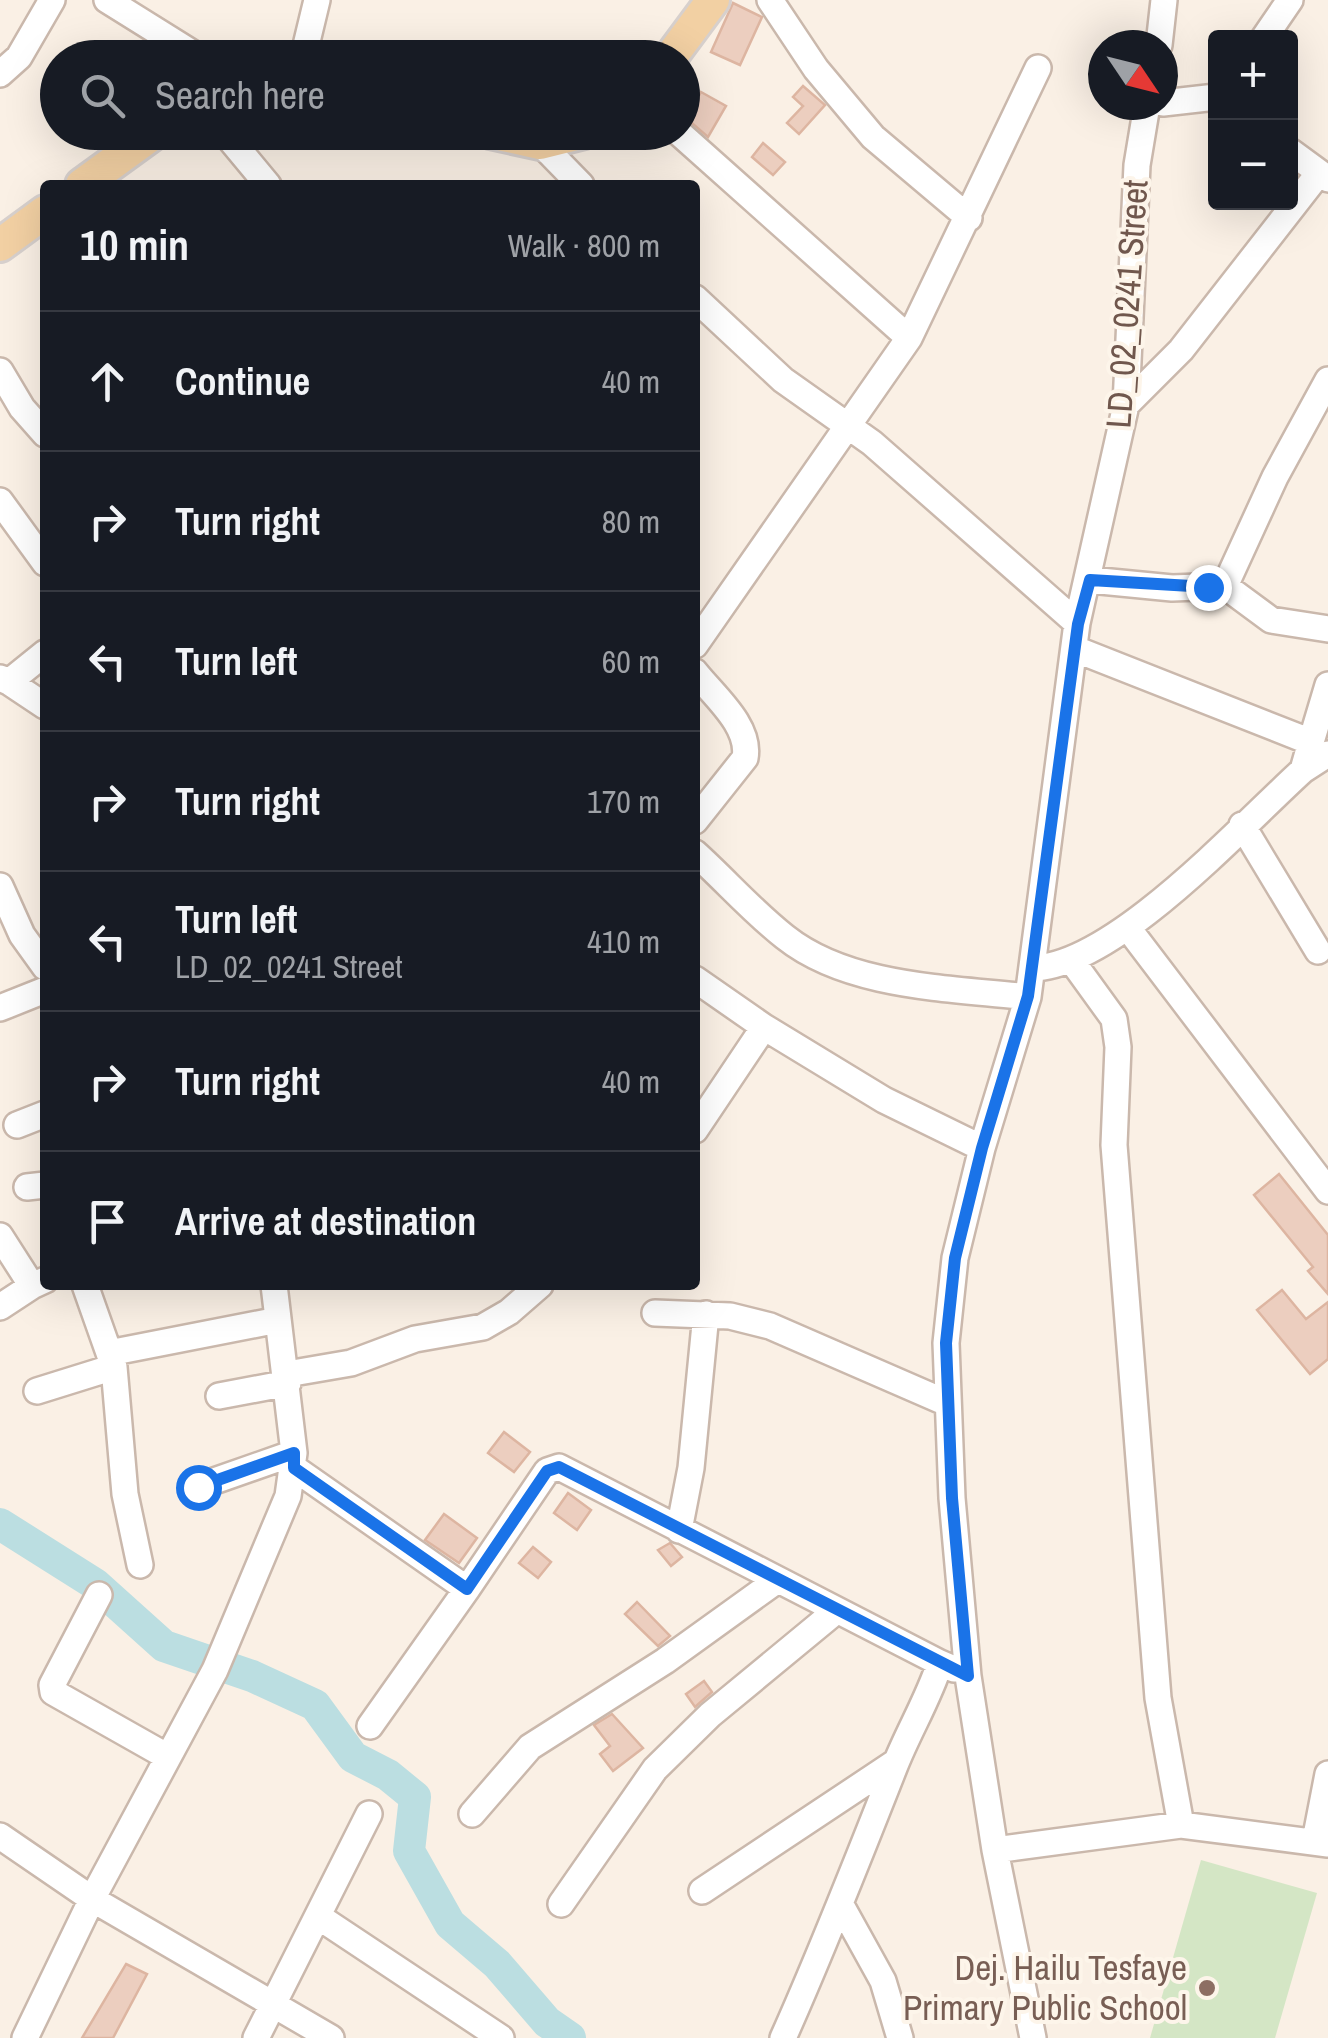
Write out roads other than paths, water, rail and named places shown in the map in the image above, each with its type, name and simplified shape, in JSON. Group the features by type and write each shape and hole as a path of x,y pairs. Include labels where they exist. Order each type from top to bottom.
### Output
{"main road":[{"path":"683,40 713,0"},
{"path":"89,180 130,150"},
{"path":"0,245 40,216"}],"street":[{"path":"0,74 19,56 52,0"},
{"path":"107,0 171,40"},
{"path":"307,40 317,0"},
{"path":"770,0 816,69 873,137 968,218"},
{"path":"1161,30 1164,0"},
{"path":"1269,30 1290,0"},
{"path":"700,638 909,338 1038,68"},
{"path":"1178,101 1208,98"},
{"name":"LD_02_0241 Street","path":"1033,2038 994,1850 968,1676 946,1343 955,1258 982,1148 1028,996 1076,636 1126,405 1137,166 1145,120"},
{"path":"239,150 264,180"},
{"path":"547,150 576,180"},
{"path":"698,150 909,338"},
{"path":"1126,405 1182,350 1324,176 1298,158"},
{"path":"700,303 782,380 872,443 1076,636 1323,752"},
{"path":"0,371 22,408 40,428"},
{"path":"1226,586 1274,477 1328,380"},
{"path":"0,501 40,556"},
{"path":"1090,580 1172,588 1226,586 1271,620 1328,629"},
{"path":"40,656 4,680 40,703"},
{"path":"700,678 744,732 747,746 745,758 700,815"},
{"path":"1032,968 1072,960 1128,928 1323,752 1328,685"},
{"path":"1242,825 1318,951"},
{"path":"700,858 786,938 809,952 861,972 936,987 1028,996"},
{"path":"0,886 22,935 40,960"},
{"path":"1128,928 1328,1191"},
{"path":"1072,960 1114,1019 1118,1047 1114,1144 1158,1698 1181,1825"},
{"path":"700,982 764,1027 884,1100 982,1148"},
{"path":"0,1008 40,992"},
{"path":"700,1123 764,1027"},
{"path":"0,1236 38,1283 0,1307"},
{"path":"88,1290 112,1360 124,1494 140,1565"},
{"path":"25,2038 92,1899 219,1662 288,1496 294,1460 288,1378 275,1290"},
{"path":"219,1396 351,1363 415,1340 483,1328 534,1290"},
{"path":"656,1313 706,1314 770,1326 947,1403"},
{"path":"679,1530 691,1468 706,1314"},
{"path":"37,1391 112,1360 278,1320"},
{"path":"198,1487 294,1460"},
{"path":"294,1460 467,1589"},
{"path":"370,1726 553,1468 574,1472 776,1581 968,1676"},
{"path":"472,1814 530,1747 666,1661 776,1581"},
{"path":"99,1594 52,1685 53,1692 168,1757"},
{"path":"561,1904 655,1769 710,1715 836,1611"},
{"path":"783,2038 842,1907 896,1762 928,1702 940,1663"},
{"path":"702,1891 804,1819 896,1762"},
{"path":"994,1850 1181,1825 1322,1843 1328,1774"},
{"path":"256,2038 369,1814"},
{"path":"0,1836 92,1899 274,2001 331,2038"},
{"path":"842,1907 883,1980 900,2038"},
{"path":"319,1917 501,2038"}],"waterway":[{"path":"0,1524 95,1584 164,1646 252,1676 315,1705 353,1757 388,1775 415,1797 409,1851 450,1924 497,1964 547,2022 570,2038"}],"place":[{"name":"Dej. Hailu Tesfaye Primary Public School","path":"1207,1988"}]}
